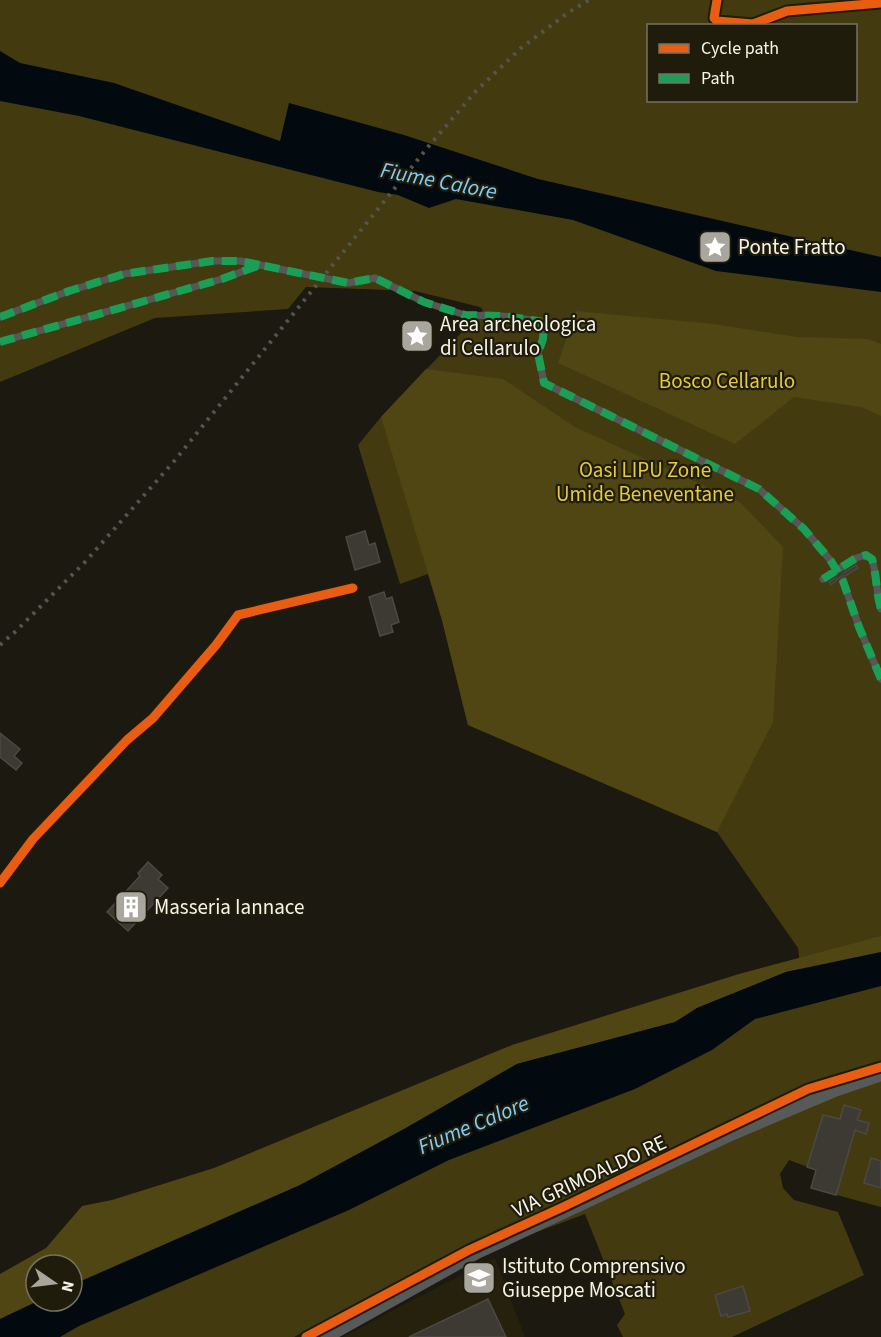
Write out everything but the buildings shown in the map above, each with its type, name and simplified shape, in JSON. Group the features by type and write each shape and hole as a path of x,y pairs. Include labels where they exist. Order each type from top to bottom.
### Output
{"main road":[{"name":"VIA GRIMOALDO RE","path":"325,1337 477,1252 733,1133 832,1091 881,1074"}],"street":[{"path":"717,0 714,18 717,21 753,24 787,11 881,3"},
{"path":"0,317 69,291 124,274 212,261 240,261 348,283 375,278 424,302 465,315 502,316 539,321 544,327 538,353 544,383 759,489 804,529 831,561"},
{"path":"0,342 222,279 260,266"},
{"path":"823,579 856,558 866,555 872,559 881,609"},
{"path":"843,581 881,679"},
{"path":"0,883 33,839 127,740 153,718 216,645 238,615 352,588"}],"shaded area":[{"name":"Istituto Comprensivo Giuseppe Moscati","path":"495,1258 525,1337 343,1337 414,1299"}],"green space":[{"name":"Oasi LIPU Zone Umide Beneventane","path":"0,0 881,0 881,1207 811,1188 816,1170 789,1160 780,1174 783,1188 794,1200 838,1212 864,1275 732,1337 623,1337 617,1325 625,1314 585,1214 379,1291 294,1337 0,1337 0,1285 24,1296 24,1313 84,1313 84,1259 287,1163 522,1066 801,975 798,948 717,832 468,725 428,574 400,584 358,445 381,417 483,310 480,307 415,291 306,287 288,309 155,318 0,382","holes":["742,1286 750,1310 728,1317 727,1315 721,1316 715,1295"]},
{"name":"Bosco Cellarulo","path":"576,311 713,324 797,337 867,339 881,344 881,416 861,407 794,397 735,444 558,363"},
{"path":"426,369 503,379 575,427 740,502 783,547 773,722 717,832 468,725 442,620 381,417"},
{"path":"881,936 881,952 786,972 697,1008 675,1022 517,1064 300,1185 84,1280 84,1253 37,1253 46,1248 82,1206 112,1200 214,1168 512,1045 739,974"},
{"path":"24,1260 24,1308 0,1319 0,1274"}],"water":[{"name":"Fiume Calore","path":"0,51 20,63 114,83 280,141 289,103 404,135 538,179 881,257 881,292 716,271 573,220 456,199 429,208 398,195 378,192 79,116 0,101"},
{"name":"Fiume Calore","path":"881,952 881,986 755,1019 712,1050 635,1089 449,1160 349,1210 79,1326 60,1337 0,1337 0,1319 24,1308 24,1313 84,1313 84,1280 300,1185 517,1064 675,1022 697,1008 786,972"}],"tunnel":[{"path":"831,561 843,581"}],"railway":[{"path":"0,645 86,561 176,459 428,147 476,91 521,48 589,0"}],"marked path":[{"path":"0,317 69,291 124,274 212,261 240,261 260,265"},
{"path":"0,342 222,279 260,265 348,283 375,278 424,302 465,315 502,316 539,321 544,327 538,353 544,383 759,489 804,529 831,561 843,581 881,679"},
{"path":"823,579 856,558 866,555 872,559 881,609"}],"cycle path":[{"path":"717,0 714,18 717,21 753,24 787,11 881,3"},
{"path":"0,883 33,839 127,740 153,718 216,645 238,615 353,588"},
{"path":"306,1337 469,1250 808,1089 881,1067"}],"place":[{"name":"Ponte Fratto","path":"715,247"},
{"name":"Area archeologica di Cellarulo","path":"417,336"},
{"name":"Masseria Iannace","path":"131,907"},
{"name":"Istituto Comprensivo Giuseppe Moscati","path":"479,1278"}]}
